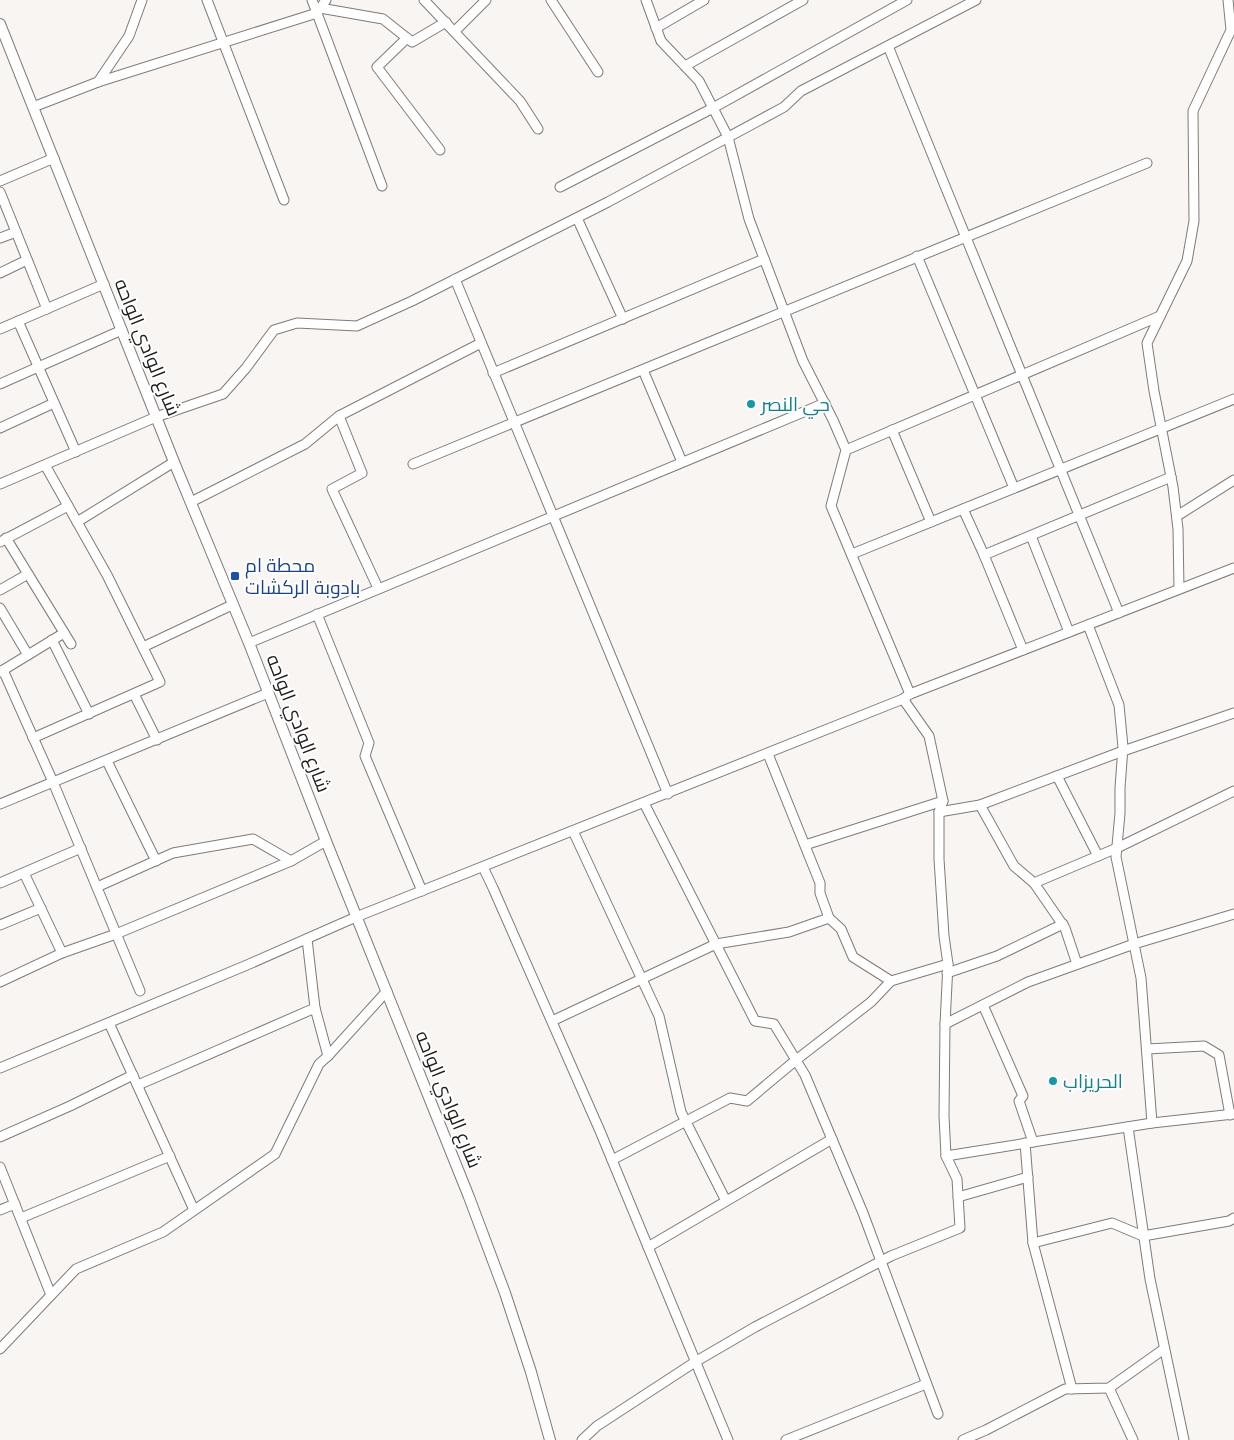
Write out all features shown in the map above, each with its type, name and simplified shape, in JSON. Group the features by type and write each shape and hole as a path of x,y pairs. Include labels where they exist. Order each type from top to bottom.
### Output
{"main road":[{"name":"شارع الوادي الواحه","path":"1,30 54,158 174,462 249,643 465,1188 505,1293 531,1372 550,1440"}],"street":[{"path":"98,82 129,36 142,0"},
{"path":"207,0 284,200"},
{"path":"312,0 318,11 382,186"},
{"path":"318,11 326,0"},
{"path":"424,0 520,101 538,129"},
{"path":"455,31 486,0"},
{"path":"551,0 598,72"},
{"path":"582,1440 598,1426 695,1362 755,1327 880,1261 960,1228 957,1179 946,1156 944,1116 948,964 938,859 939,812 943,801 929,736 907,696 852,554 831,506 846,450 825,403 803,361 764,259 749,219 728,137 700,81 661,41 646,0"},
{"path":"656,28 704,0"},
{"path":"685,66 803,0"},
{"path":"560,187 713,108 907,0"},
{"path":"0,484 156,417 223,394 246,368 274,330 297,323 357,326 454,280 577,218 784,107 801,91 976,0"},
{"path":"1180,589 1177,516 1147,343 1187,260 1194,221 1193,111 1231,30 1228,0"},
{"path":"33,107 98,82 318,11 383,19 412,42 446,22"},
{"path":"407,38 377,67 440,150"},
{"path":"888,46 1119,613"},
{"path":"0,181 54,158"},
{"path":"413,464 1146,163"},
{"path":"0,192 47,309"},
{"path":"577,218 623,319"},
{"path":"0,238 16,232"},
{"path":"917,256 1014,488"},
{"path":"494,373 764,259"},
{"path":"0,273 27,260"},
{"path":"454,280 668,794"},
{"path":"0,329 104,284"},
{"path":"846,450 1160,316"},
{"path":"18,321 76,452"},
{"path":"0,384 122,330"},
{"path":"191,502 305,444 339,416 481,343"},
{"path":"643,370 682,462"},
{"path":"852,554 1234,398"},
{"path":"0,428 54,403"},
{"path":"249,643 825,403"},
{"path":"339,416 362,473 332,489 378,588"},
{"path":"892,430 931,522"},
{"path":"77,522 174,462"},
{"path":"34,738 160,682 107,575 45,465"},
{"path":"984,555 1171,477"},
{"path":"1177,516 1234,480"},
{"path":"68,506 3,540 28,574 71,644"},
{"path":"963,509 1023,650"},
{"path":"1031,536 1069,632"},
{"path":"0,1068 307,940 356,917 768,754 907,696 1234,568"},
{"path":"0,590 28,574"},
{"path":"143,647 232,605"},
{"path":"0,608 28,655"},
{"path":"317,614 369,743 365,756 422,892"},
{"path":"1088,625 1119,705 1123,751 1116,857 1141,978 1152,1123"},
{"path":"64,633 1,671 34,738 140,991"},
{"path":"52,640 89,714"},
{"path":"0,804 268,693"},
{"path":"134,694 157,740"},
{"path":"939,812 980,805 1123,751 1234,713"},
{"path":"768,754 820,882 820,894 829,918 841,929 854,957 891,981"},
{"path":"107,760 156,861"},
{"path":"1057,776 1098,856"},
{"path":"1034,882 1117,848 1234,791"},
{"path":"805,845 943,801"},
{"path":"644,803 755,1021 774,1024 805,1075 863,1213 938,1414"},
{"path":"980,805 1014,866 1034,882 1063,924 1077,964"},
{"path":"573,832 659,1016 681,1112 726,1202"},
{"path":"97,887 174,853 253,839 291,861"},
{"path":"0,982 62,953 116,934 291,861 326,841"},
{"path":"0,883 80,848"},
{"path":"483,868 612,1160 728,1440"},
{"path":"24,873 62,953"},
{"path":"0,925 41,908"},
{"path":"945,1024 1028,982 1134,944 1234,914"},
{"path":"552,1021 716,944 789,932 829,918"},
{"path":"947,973 997,956 1063,924"},
{"path":"307,940 315,1008 328,1056"},
{"path":"612,1160 730,1098 747,1101 871,1002 891,981 948,964"},
{"path":"0,1349 76,1269 163,1232 274,1154 319,1064 387,991"},
{"path":"983,1005 1023,1096 1019,1101 1029,1143 1028,1177 1033,1243 1072,1388"},
{"path":"138,1085 315,1008"},
{"path":"110,1023 194,1210"},
{"path":"946,1156 1152,1123 1232,1114 1219,1055 1204,1046 1147,1049"},
{"path":"0,1137 133,1075"},
{"path":"1128,1127 1150,1279 1184,1440"},
{"path":"648,1247 832,1140"},
{"path":"21,1218 170,1156"},
{"path":"0,1167 51,1296"},
{"path":"958,1197 1028,1177"},
{"path":"0,1210 15,1204"},
{"path":"1033,1243 1112,1223 1143,1236 1229,1221 1234,1218"},
{"path":"963,1440 1065,1389 1109,1388 1164,1349"},
{"path":"786,1440 926,1384"},
{"path":"1109,1388 1133,1440"}],"place":[{"name":"حي النصر","path":"751,404"},
{"name":"محطة ام بادوبة الركشات","path":"235,576"},
{"name":"الحريزاب","path":"1053,1081"}]}
